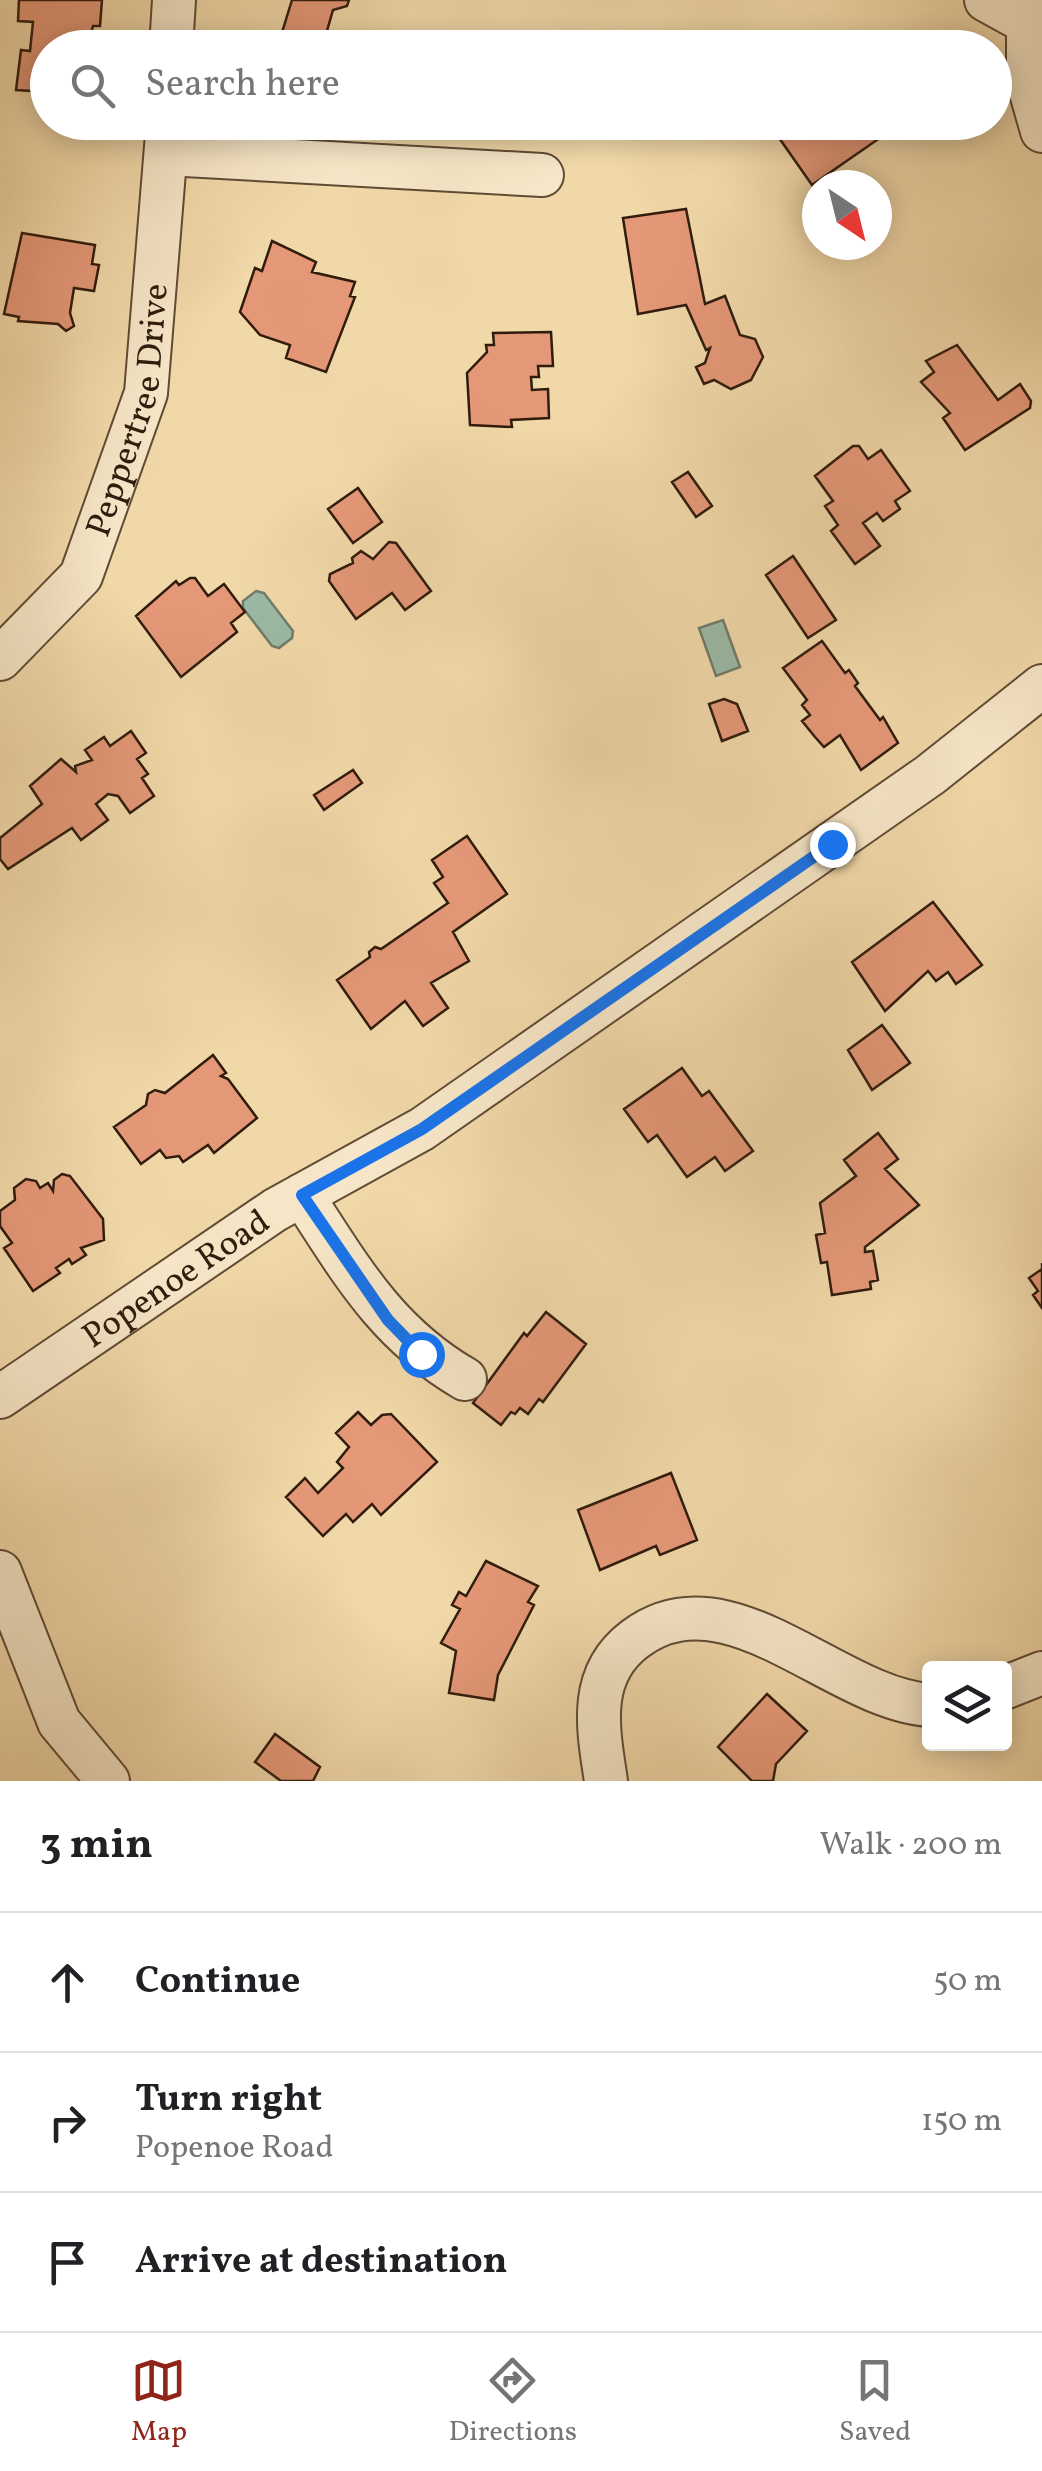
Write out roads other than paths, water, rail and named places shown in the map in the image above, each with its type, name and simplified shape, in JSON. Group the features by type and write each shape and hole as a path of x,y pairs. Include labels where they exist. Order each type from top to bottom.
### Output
{"street":[{"path":"173,30 174,0"},
{"path":"986,0 1035,16 1028,82 1042,131"},
{"name":"Peppertree Drive","path":"0,659 82,576 146,393 167,140"},
{"path":"187,140 542,175"},
{"name":"Popenoe Road","path":"0,1397 302,1195 422,1129 1036,704"},
{"path":"302,1195 388,1320 421,1354 464,1379"},
{"path":"0,1572 58,1722 108,1781"},
{"path":"606,1781 597,1723 604,1677 617,1656 640,1635 679,1620 744,1628 890,1700 922,1703"},
{"path":"1012,1685 1042,1674"}]}
